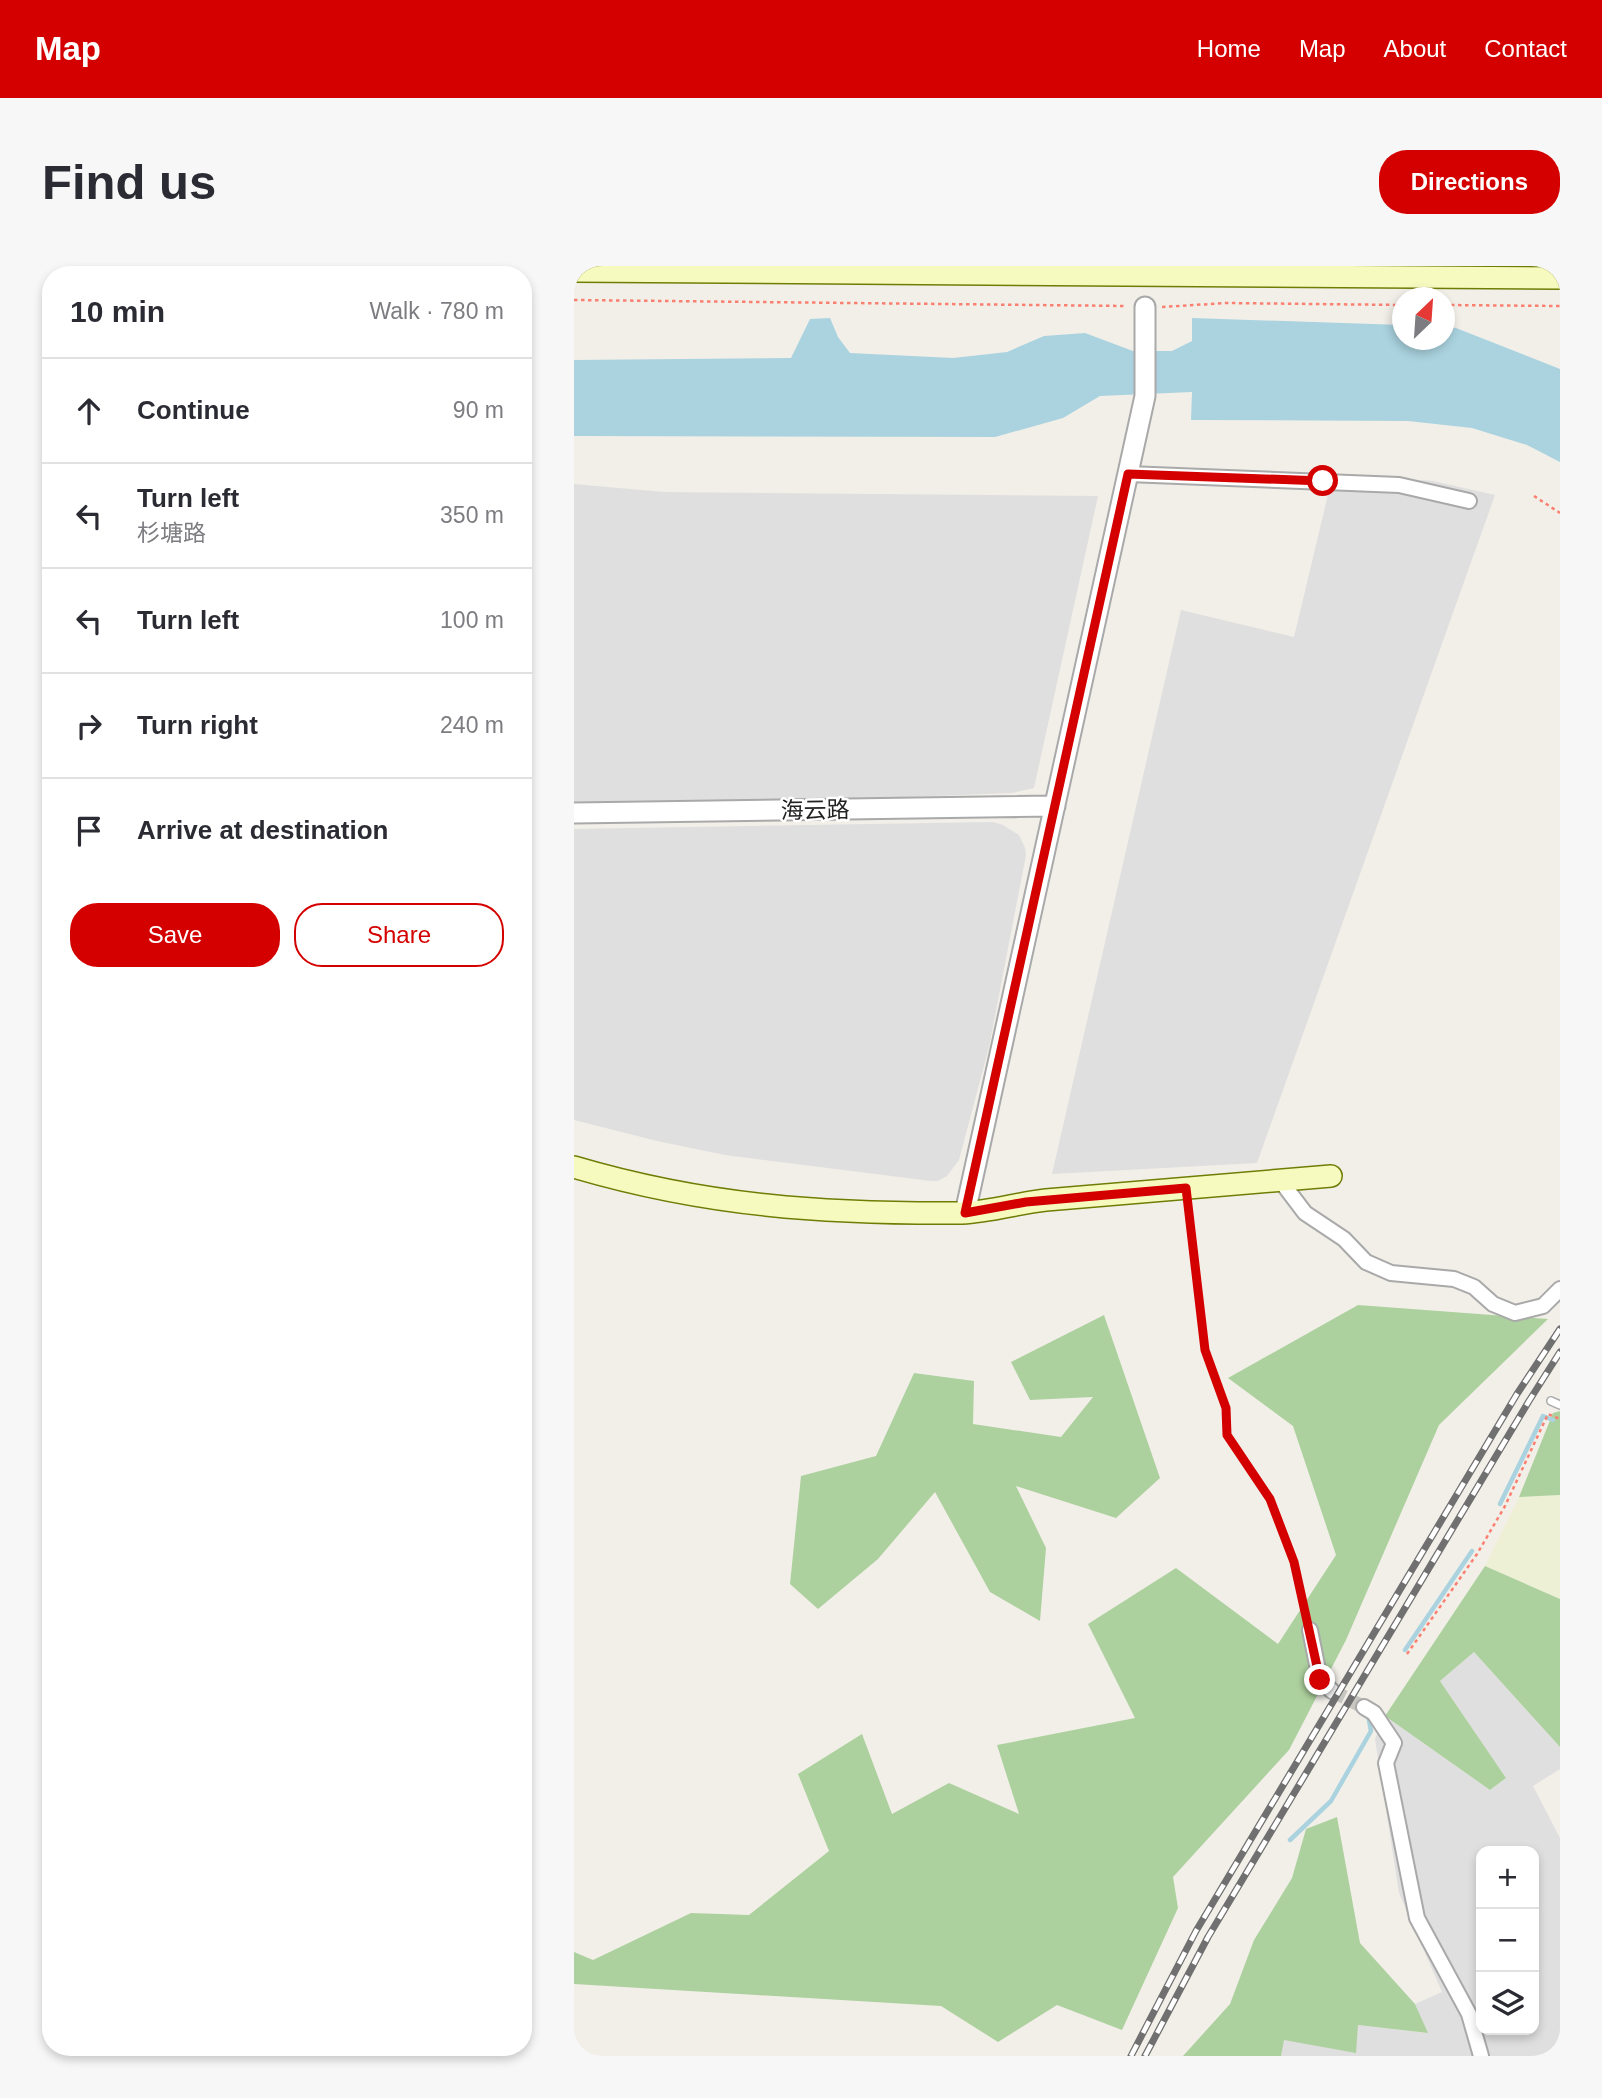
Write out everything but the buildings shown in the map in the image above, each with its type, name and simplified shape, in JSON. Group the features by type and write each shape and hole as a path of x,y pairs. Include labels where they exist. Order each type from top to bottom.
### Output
{"main road":[{"path":"574,271 1184,270 1560,278"},
{"path":"574,1167 688,1195 762,1207 838,1212 965,1213 1026,1202 1331,1176"}],"street":[{"path":"965,1213 1145,396 1144,307"},
{"path":"1128,474 1399,485 1469,501"},
{"name":"海云路","path":"574,813 1055,806"},
{"path":"1280,1180 1305,1213 1343,1239 1366,1262 1391,1273 1454,1279 1474,1287 1493,1304 1516,1313 1542,1307 1560,1289"},
{"path":"1310,1630 1320,1680 1332,1691"},
{"path":"1364,1707 1374,1713 1394,1743 1386,1763 1418,1918 1469,2014 1481,2056"}],"lane":[{"path":"1551,1401 1560,1405"}],"path":[{"path":"574,300 1144,307 1226,303 1392,305"},
{"path":"1455,305 1560,306"},
{"path":"1534,496 1560,513"},
{"path":"1186,1188 1205,1350 1226,1408 1227,1435 1270,1499 1294,1562 1310,1630"},
{"path":"1407,1654 1478,1554 1505,1506 1548,1414 1560,1419"}],"shaded area":[{"path":"1379,477 1433,481 1495,495 1257,1163 1052,1174 1181,610 1294,637 1332,478"},
{"path":"574,484 664,492 1098,496 1034,788 1012,793 619,808 574,806"},
{"path":"993,822 1019,835 1026,855 989,1047 959,1160 947,1176 931,1181 725,1155 574,1120 574,829"},
{"path":"1474,1652 1560,1747 1560,1769 1533,1786 1560,1838 1560,2056 1281,2056 1283,2040 1358,2025 1427,2033 1415,2004 1442,1992 1399,1893 1375,1739 1385,1716 1490,1790 1506,1778 1440,1681"}],"green space":[{"path":"1358,1305 1548,1319 1439,1425 1346,1640 1289,1750 1173,1877 1178,1908 1122,2030 1057,2005 998,2042 941,2006 574,1984 574,1952 593,1960 691,1913 749,1915 829,1851 798,1774 862,1734 892,1814 949,1783 1019,1814 997,1745 1135,1718 1088,1624 1176,1568 1278,1644 1336,1555 1293,1426 1228,1378"},
{"path":"1104,1315 1160,1478 1116,1518 1016,1486 1046,1548 1040,1621 990,1592 935,1492 878,1559 818,1609 790,1584 801,1476 876,1456 914,1373 974,1381 973,1424 1061,1437 1093,1397 1030,1400 1011,1362"},
{"path":"1560,1411 1560,1495 1519,1497 1553,1413"},
{"path":"1560,1495 1560,1599 1485,1566 1519,1497"},
{"path":"1485,1566 1560,1599 1560,1747 1474,1652 1440,1681 1506,1778 1490,1790 1385,1716"},
{"path":"1337,1817 1360,1943 1415,2004 1428,2033 1358,2025 1356,2053 1284,2040 1281,2056 1183,2056 1230,2004 1254,1940 1292,1878 1306,1829"}],"water":[{"path":"830,318 838,337 850,353 953,358 1007,352 1044,336 1085,333 1133,351 1172,351 1192,341 1192,318 1392,325 1392,350 1455,350 1456,328 1560,369 1560,462 1527,445 1472,428 1408,421 1191,420 1192,392 1100,396 1063,418 995,437 574,436 574,360 791,358 810,319"}],"waterway":[{"path":"1500,1504 1543,1416 1553,1420"},
{"path":"1405,1650 1472,1551"},
{"path":"1290,1840 1331,1801 1371,1731 1368,1715"}],"tunnel":[{"path":"1332,1691 1364,1707"}],"railway":[{"path":"1131,2056 1196,1931 1517,1394 1560,1329"},
{"path":"1145,2056 1208,1937 1560,1352"}],"route":[{"path":"1320,1680 1294,1562 1270,1499 1227,1435 1226,1408 1205,1350 1186,1188 1026,1202 965,1213 1128,474 1323,481"}]}
